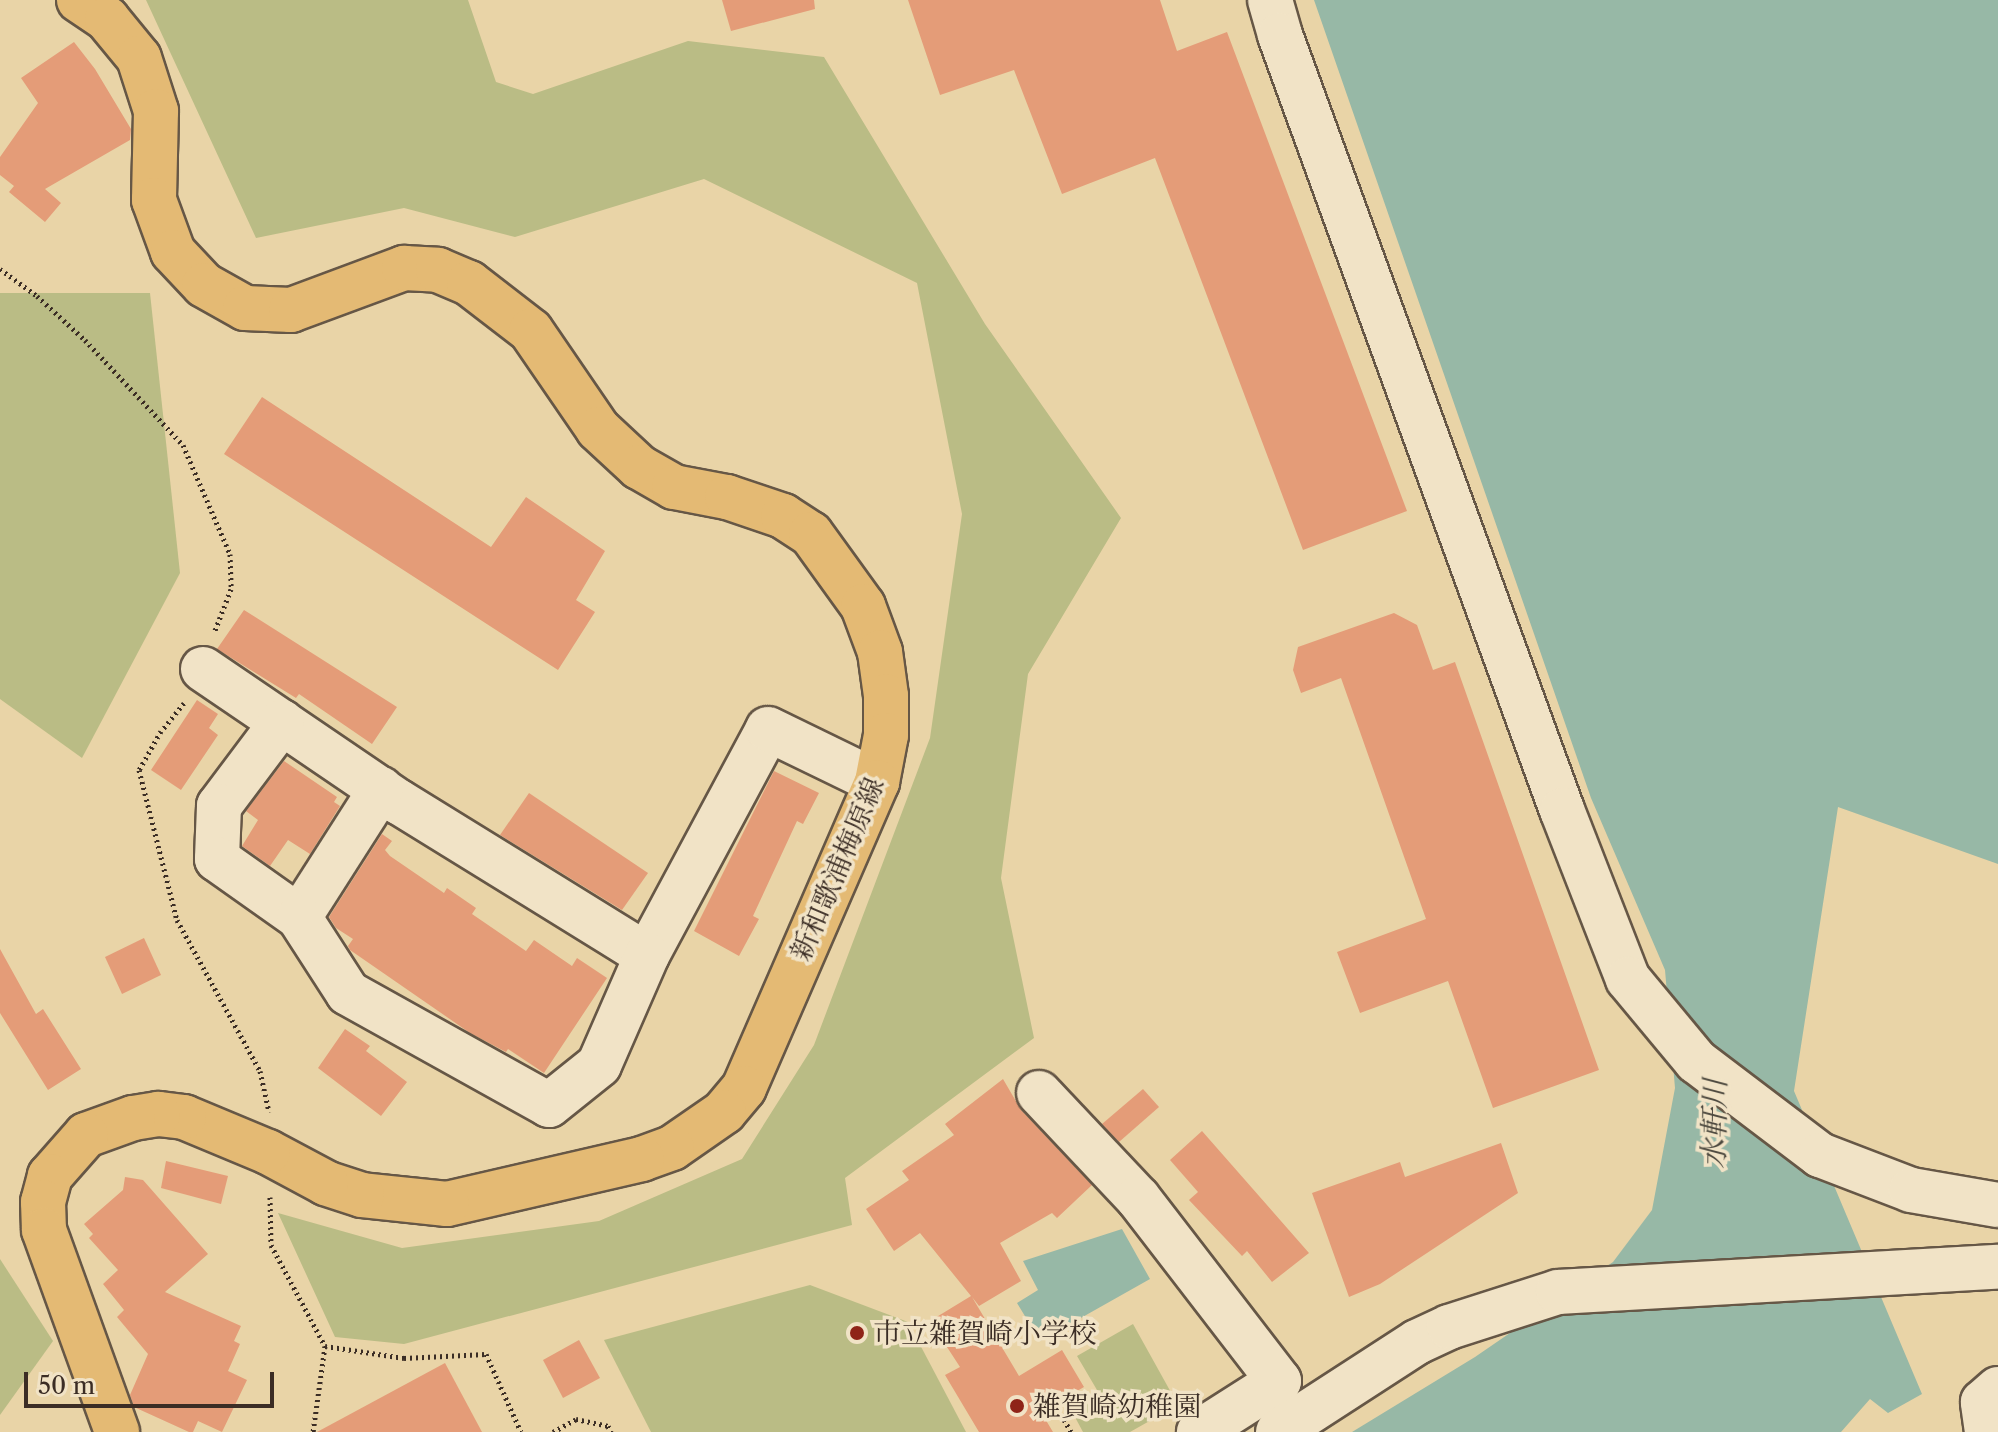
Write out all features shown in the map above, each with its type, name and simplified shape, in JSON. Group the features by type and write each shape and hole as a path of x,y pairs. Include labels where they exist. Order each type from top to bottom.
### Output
{"main road":[{"name":"新和歌浦梅原線","path":"79,0 107,19 139,58 156,111 154,200 173,252 204,285 245,308 291,310 404,268 438,270 469,283 531,331 598,429 639,467 674,487 727,497 783,516 811,534 863,606 880,652 886,696 886,735 877,782 744,1088 724,1112 695,1136 642,1159 447,1204 362,1195 326,1183 268,1152 184,1117 158,1114 112,1123 86,1135 50,1176 43,1202 49,1250 117,1432"}],"street":[{"path":"1270,0 1562,810 1628,979 1696,1061 1820,1155 1911,1190 1998,1205"},
{"path":"203,669 381,789 647,955"},
{"path":"282,722 219,806 217,859 299,917 348,993 549,1105 599,1065 647,955 768,729 877,782"},
{"path":"299,917 381,789"},
{"path":"1039,1093 1138,1198 1279,1381 1199,1432"},
{"path":"1278,1432 1417,1342 1449,1327 1558,1292 1926,1268 1998,1267"},
{"path":"1987,1432 1983,1402 1998,1389"}],"path":[{"path":"268,1152 271,1245 325,1346 313,1432"},
{"path":"325,1346 404,1358 486,1354 521,1432"},
{"path":"1055,1404 1071,1432"},
{"path":"553,1432 576,1419 608,1426 611,1432"}],"green space":[{"path":"146,0 468,0 496,82 533,94 688,41 824,57 985,324 1121,518 1028,674 1001,878 1034,1038 845,1178 852,1225 404,1344 335,1337 278,1213 402,1248 599,1221 742,1159 814,1045 930,738 962,514 917,283 704,179 515,237 404,208 256,238"},
{"path":"0,293 150,293 180,573 82,758 0,699"},
{"path":"0,1259 53,1341 0,1415"},
{"path":"810,1285 908,1322 966,1432 651,1432 604,1340"},
{"path":"1133,1324 1178,1405 1130,1432 1083,1432 1069,1406 1097,1390 1077,1356"}],"water":[{"name":"水軒川","path":"1314,0 1998,0 1998,864 1838,807 1794,1091 1922,1394 1888,1413 1870,1399 1841,1432 1352,1432 1475,1357 1613,1262 1652,1210 1675,1088 1665,970 1591,798"},
{"path":"1122,1229 1150,1279 1040,1341 1017,1303 1038,1290 1023,1261"}],"building":[{"path":"722,0 814,0 815,9 731,31"},
{"path":"908,0 1160,0 1177,51 1227,32 1407,511 1303,550 1155,158 1062,194 1014,70 940,95"},
{"path":"74,42 95,69 131,129 130,140 45,189 61,203 45,222 9,192 14,186 0,175 0,157 38,103 21,78"},
{"path":"262,397 491,547 526,497 605,551 576,600 595,612 558,670 224,454"},
{"path":"244,610 397,707 372,744 299,694 296,698 217,649"},
{"path":"1394,613 1417,625 1433,670 1455,662 1599,1070 1493,1108 1448,981 1360,1013 1337,952 1426,919 1341,678 1301,693 1293,670 1298,647"},
{"path":"197,700 218,714 209,728 218,735 181,790 151,770"},
{"path":"284,761 337,797 334,802 340,806 310,854 288,840 270,866 242,846 258,820 246,811"},
{"path":"774,771 819,793 803,824 797,821 753,916 759,919 739,956 694,931"},
{"path":"529,793 648,873 622,910 500,835"},
{"path":"382,834 392,841 385,850 390,856 444,893 447,888 476,908 472,914 526,951 534,940 572,966 577,958 607,978 544,1073 508,1049 506,1052 470,1033 350,950 348,946 353,939 336,928 329,917"},
{"path":"144,938 161,975 122,994 105,957"},
{"path":"0,949 36,1014 43,1009 81,1069 48,1090 0,1013"},
{"path":"345,1029 370,1046 366,1051 407,1082 381,1116 318,1068"},
{"path":"1003,1079 1021,1110 1092,1185 1057,1218 1052,1213 1000,1243 1021,1281 979,1306 972,1297 1019,1376 1062,1350 1084,1387 1041,1412 1053,1432 979,1432 945,1375 960,1367 930,1321 971,1296 920,1233 894,1251 866,1209 909,1180 902,1171 954,1135 945,1124"},
{"path":"1143,1089 1159,1107 1119,1142 1102,1124"},
{"path":"1202,1131 1309,1253 1272,1282 1247,1251 1242,1256 1189,1200 1198,1192 1170,1160"},
{"path":"1501,1143 1518,1193 1380,1284 1349,1297 1312,1193 1400,1162 1405,1177"},
{"path":"166,1161 228,1176 221,1204 161,1188"},
{"path":"125,1177 143,1180 208,1254 165,1292 241,1326 234,1341 240,1344 228,1371 247,1380 222,1432 198,1421 193,1432 189,1432 134,1407 130,1395 148,1354 117,1317 124,1310 103,1284 118,1270 89,1238 93,1234 84,1224 123,1190"},
{"path":"579,1340 600,1378 563,1398 543,1360"},
{"path":"445,1363 482,1432 317,1432"}],"place":[{"name":"市立雑賀崎小学校","path":"857,1333"},
{"name":"雑賀崎幼稚園","path":"1017,1406"}]}
